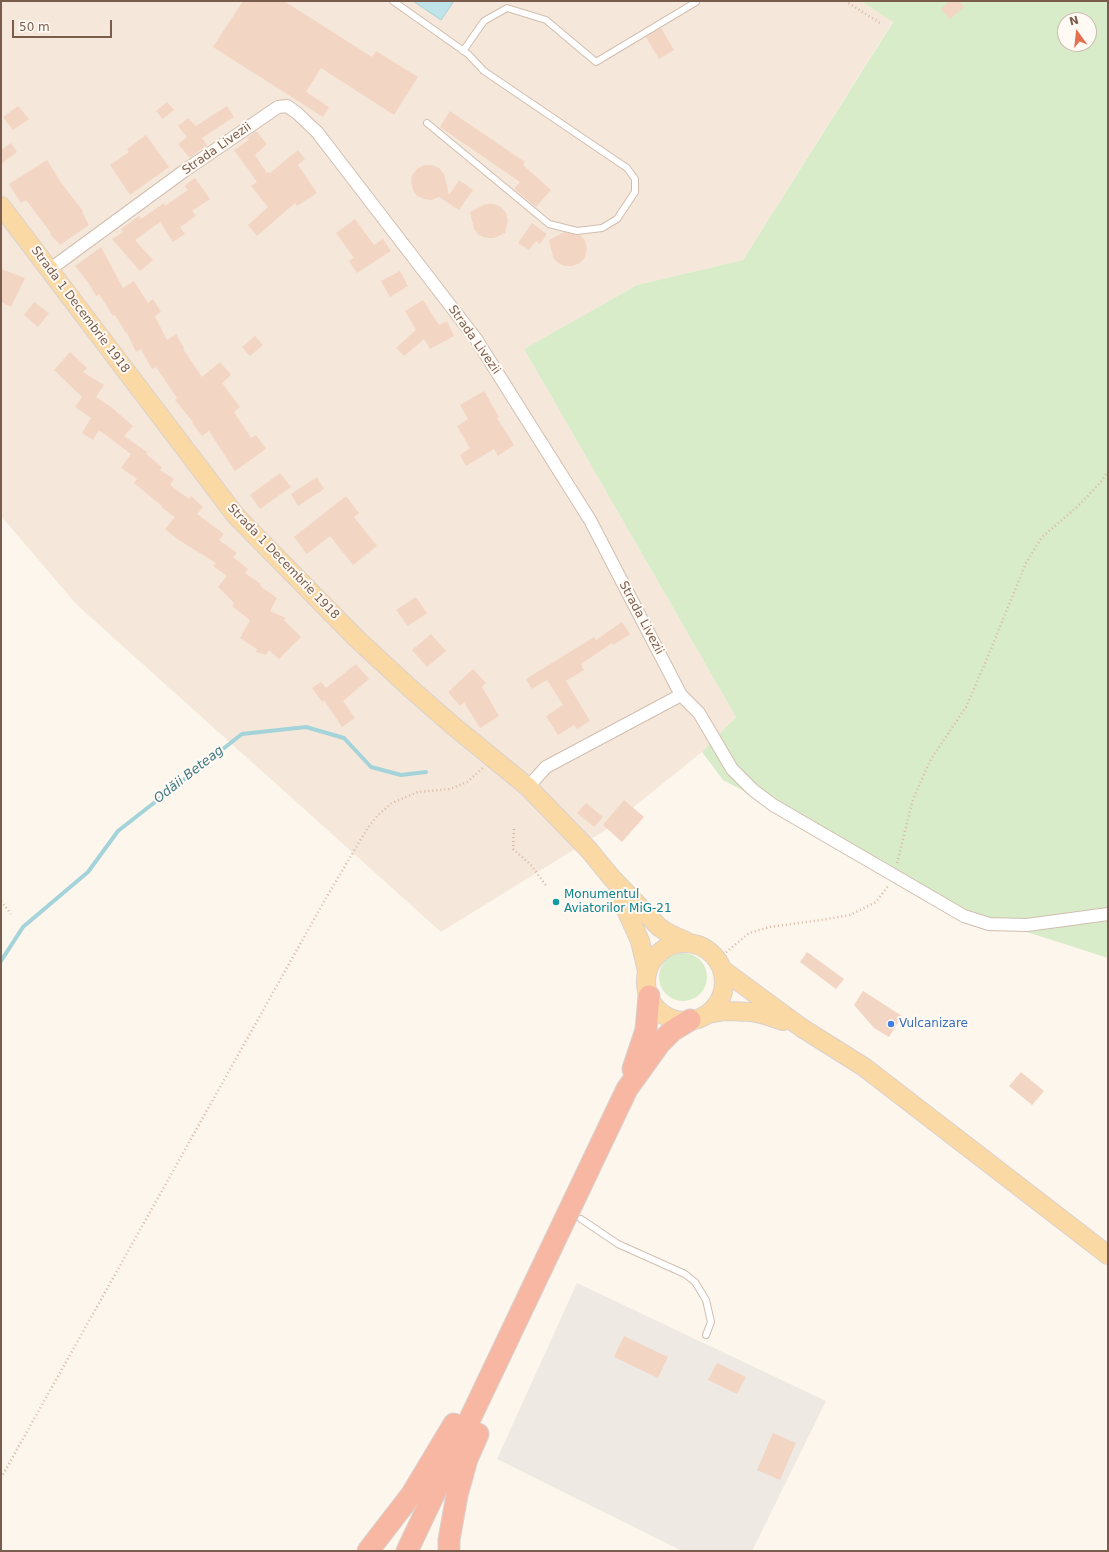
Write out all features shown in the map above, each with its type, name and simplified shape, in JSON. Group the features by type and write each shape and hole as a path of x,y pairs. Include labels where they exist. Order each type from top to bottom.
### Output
{"highway":[{"path":"407,1551 627,1089 646,1030 649,996"},
{"path":"627,1089 660,1043 672,1031 699,1017"},
{"path":"449,1551 449,1540 457,1495 467,1458 484,1418 581,1219 577,1194"},
{"path":"368,1551 412,1494 431,1465 454,1424 494,1339 577,1194"}],"main road":[{"name":"Strada 1 Decembrie 1918","path":"1,206 236,516 369,650 416,693 528,787 589,850 611,877 659,927 688,942"},
{"name":"Strada 1 Decembrie 1918","path":"611,877 638,936 648,971"},
{"path":"802,1028 752,1012 725,1011 678,1020 665,1015 655,1007 649,996 646,980 648,971 653,959 662,950 674,944 688,942 699,945 710,951 720,965 802,1028 864,1067 1108,1255"},
{"path":"699,1017 717,1005 723,994 725,982 720,965"}],"street":[{"name":"Strada Livezii","path":"50,270 184,172 278,107 287,106 297,113 317,132 476,339 590,520 681,695 699,713 732,769 753,790 773,805 964,916 989,924 1027,925 1108,914"},
{"path":"528,787 546,767 681,695"}],"lane":[{"path":"392,1 463,51 484,70 627,168 635,179 635,192 617,219 602,228 577,231 549,224 427,123"},
{"path":"463,51 484,22 507,8 546,20 596,62 696,2"},
{"path":"581,1219 618,1244 685,1274 695,1282 706,1300 711,1322 706,1335"}],"path":[{"path":"845,1 880,23"},
{"path":"720,965 749,934 770,927 850,915 876,902 895,875 913,799 931,759 966,707 1026,563 1042,537 1077,507 1101,482 1108,471"},
{"path":"1,1478 326,898 367,829 378,815 392,803 418,792 450,789 467,782 493,758"},
{"path":"514,829 513,849 531,865 547,887"},
{"path":"1,901 11,914"}],"shaded area":[{"path":"1,1 861,1 893,21 743,260 637,285 524,349 736,717 702,752 604,831 441,932 77,605 1,516"},
{"path":"577,1283 826,1401 752,1551 682,1551 497,1459"}],"green space":[{"path":"861,1 1108,1 1108,958 977,916 723,780 702,752 736,717 524,349 637,285 743,260 893,22"},
{"path":"678,953 688,953 697,957 703,963 707,972 707,982 703,991 697,997 688,1001 678,1001 669,997 663,991 659,982 659,972 663,963 669,957"}],"water":[{"path":"413,1 454,1 441,20"}],"building":[{"path":"243,1 284,1 372,57 376,51 418,77 394,115 321,68 306,92 329,107 323,117 213,47"},
{"path":"950,1 959,1 964,7 950,19 941,9"},
{"path":"661,28 674,50 659,59 646,37"},
{"path":"167,102 174,110 163,119 156,111"},
{"path":"18,106 29,119 13,130 3,117"},
{"path":"227,106 234,117 202,138 207,145 190,158 178,144 187,137 178,126 188,118 196,126"},
{"path":"450,111 525,162 523,165 551,190 536,207 514,189 520,182 440,127"},
{"path":"256,131 267,144 255,155 267,173 270,173 298,150 305,159 298,165 317,193 297,206 295,203 257,236 248,225 268,207 251,186 257,182 234,150 249,140 247,138"},
{"path":"146,135 169,167 130,195 110,165 129,152 127,149"},
{"path":"11,143 17,152 1,164 1,150"},
{"path":"47,160 62,184 83,211 82,212 89,225 60,245 50,234 51,233 26,200 21,203 9,184"},
{"path":"424,165 432,165 439,168 444,174 449,195 459,180 473,190 459,210 439,197 432,200 417,196 413,190 411,182 412,175 417,169"},
{"path":"195,178 210,199 192,211 196,216 180,227 185,234 173,242 160,222 135,240 153,260 140,271 112,239 123,232 121,229 139,216 141,219 164,203 165,206 188,190 184,186"},
{"path":"486,204 494,204 501,207 506,213 508,221 505,233 494,238 486,238 479,235 474,229 470,212"},
{"path":"355,219 374,245 383,239 391,251 357,273 349,261 354,258 336,233"},
{"path":"532,223 547,234 540,244 536,241 529,250 518,243"},
{"path":"564,232 580,235 585,241 587,249 585,257 580,263 573,266 565,266 558,263 553,257 549,240"},
{"path":"101,247 123,288 134,281 148,303 153,299 161,312 155,316 167,340 176,334 184,348 183,349 202,377 220,362 231,375 222,383 240,407 234,412 251,438 256,435 266,449 235,471 209,431 202,436 192,423 193,422 175,400 177,398 156,367 152,369 141,349 136,352 127,333 115,315 113,316 99,294 96,296 88,282 75,266"},
{"path":"1,269 25,278 11,307 1,302"},
{"path":"400,271 408,286 390,297 381,281"},
{"path":"423,300 439,325 447,321 454,336 430,349 424,339 404,356 396,348 416,330 405,311"},
{"path":"34,302 49,313 38,327 24,315"},
{"path":"255,336 263,345 250,356 242,347"},
{"path":"70,352 87,368 83,372 104,385 96,397 111,407 133,426 124,436 147,452 146,454 162,467 160,470 174,479 170,485 189,499 191,496 203,507 197,514 224,534 219,540 237,553 233,557 248,569 245,573 277,598 270,611 286,618 284,620 301,637 279,659 269,650 266,655 256,652 257,649 240,638 250,620 232,606 234,603 218,587 227,576 213,566 216,563 177,539 165,529 175,517 161,507 162,506 134,483 137,479 121,468 131,454 99,430 93,440 82,433 91,418 75,407 82,397 54,370"},
{"path":"484,391 499,417 497,418 514,445 498,456 494,449 466,466 460,455 470,448 457,426 468,419 460,405"},
{"path":"280,473 291,487 260,509 250,495"},
{"path":"317,477 324,489 298,506 291,494"},
{"path":"346,496 359,513 354,517 377,546 353,565 330,536 307,554 294,537"},
{"path":"416,597 427,613 408,626 396,610"},
{"path":"622,622 630,634 613,645 612,643 581,664 584,670 566,681 590,721 577,729 574,725 558,735 546,716 563,705 547,680 532,689 526,679 594,637 596,640"},
{"path":"431,634 446,651 427,667 412,650"},
{"path":"356,664 369,679 343,701 355,718 342,727 324,700 322,702 312,688 321,682 326,688"},
{"path":"473,669 486,683 482,687 499,716 480,728 464,702 460,706 448,692"},
{"path":"624,800 644,817 622,842 603,825"},
{"path":"586,803 603,817 594,827 577,813"},
{"path":"807,952 844,979 836,989 800,962"},
{"path":"863,991 902,1016 889,1037 874,1028 854,1005"},
{"path":"1021,1072 1044,1091 1032,1105 1009,1086"},
{"path":"624,1336 668,1357 658,1378 614,1357"},
{"path":"717,1363 746,1377 737,1394 708,1380"},
{"path":"773,1433 796,1443 780,1480 757,1470"}],"waterway":[{"name":"Odăii Beteag","path":"1,961 23,927 88,872 118,831 242,734 306,727 344,738 371,767 401,775 426,772"}],"place":[{"name":"Monumentul Aviatorilor MiG-21","path":"556,902"},
{"name":"Vulcanizare","path":"891,1024"}]}
